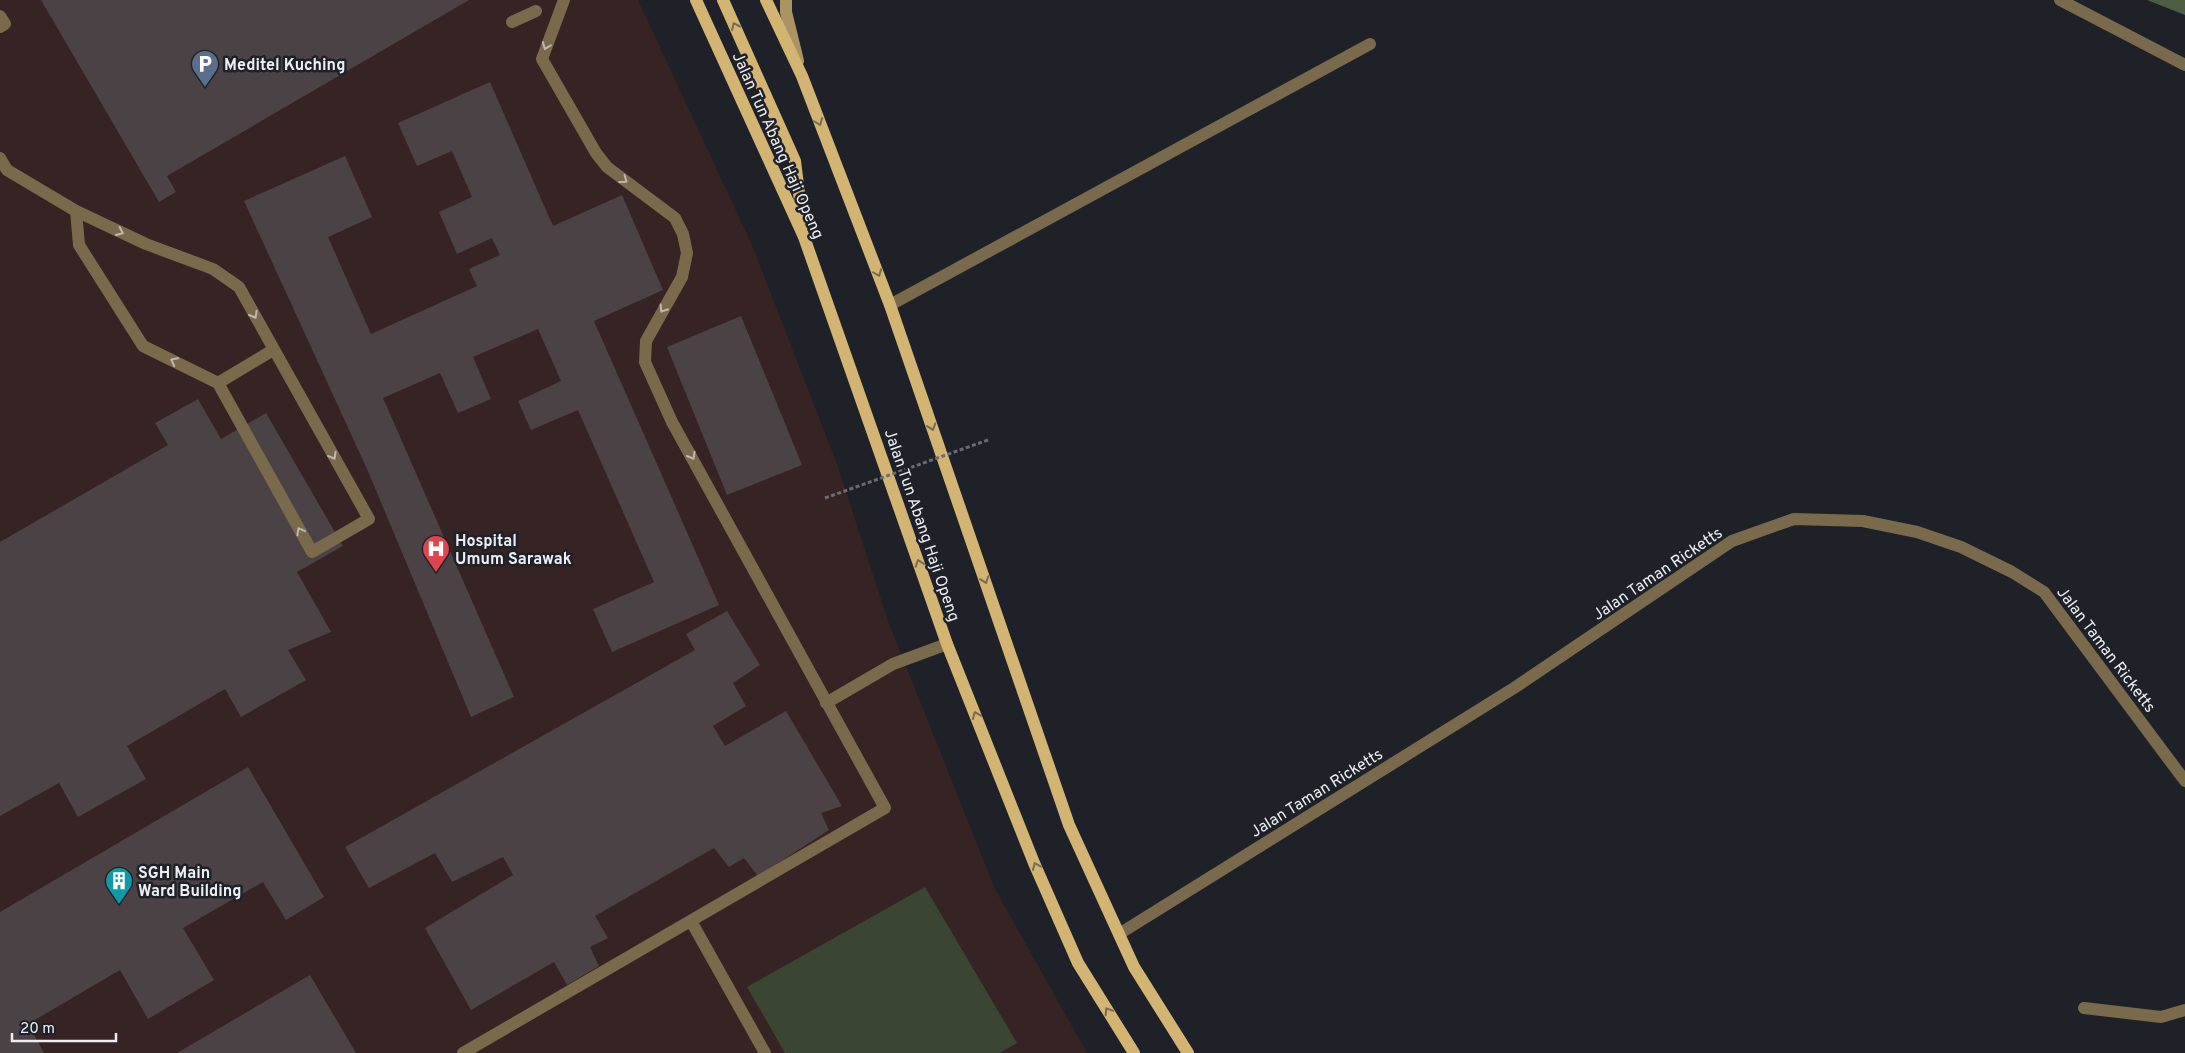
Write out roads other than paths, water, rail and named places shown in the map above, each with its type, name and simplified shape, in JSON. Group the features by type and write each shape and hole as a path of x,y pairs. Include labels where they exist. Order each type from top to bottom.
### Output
{"main road":[{"name":"Jalan Tun Abang Haji Openg","path":"696,0 804,237 947,644 1034,863 1078,963 1134,1053"},
{"path":"724,0 795,161 804,237"},
{"path":"766,0 802,76 890,305 1069,825 1134,967 1188,1053"}],"street":[{"path":"463,1053 885,808 672,422 645,362 646,341 682,277 687,253 683,234 676,218 606,167 542,59 564,0"},
{"path":"786,0 786,12 802,76"},
{"path":"2060,0 2185,65"},
{"path":"512,22 536,11"},
{"path":"0,16 5,24 0,27"},
{"path":"890,305 1370,44"},
{"path":"0,158 7,170 76,211 146,244 213,269 238,287 369,519 312,552 218,383 143,346 79,245 76,211"},
{"path":"218,383 273,350"},
{"name":"Jalan Taman Ricketts","path":"1119,934 1514,688 1732,541 1794,519 1863,521 1917,532 1961,547 2012,572 2044,592 2185,781"},
{"path":"826,703 892,664 947,644"},
{"path":"691,921 765,1053"},
{"path":"2084,1008 2160,1017 2185,1010"}],"place":[{"name":"Meditel Kuching","path":"205,88"},
{"name":"Hospital Umum Sarawak","path":"436,573"},
{"name":"SGH Main Ward Building","path":"119,905"}]}
